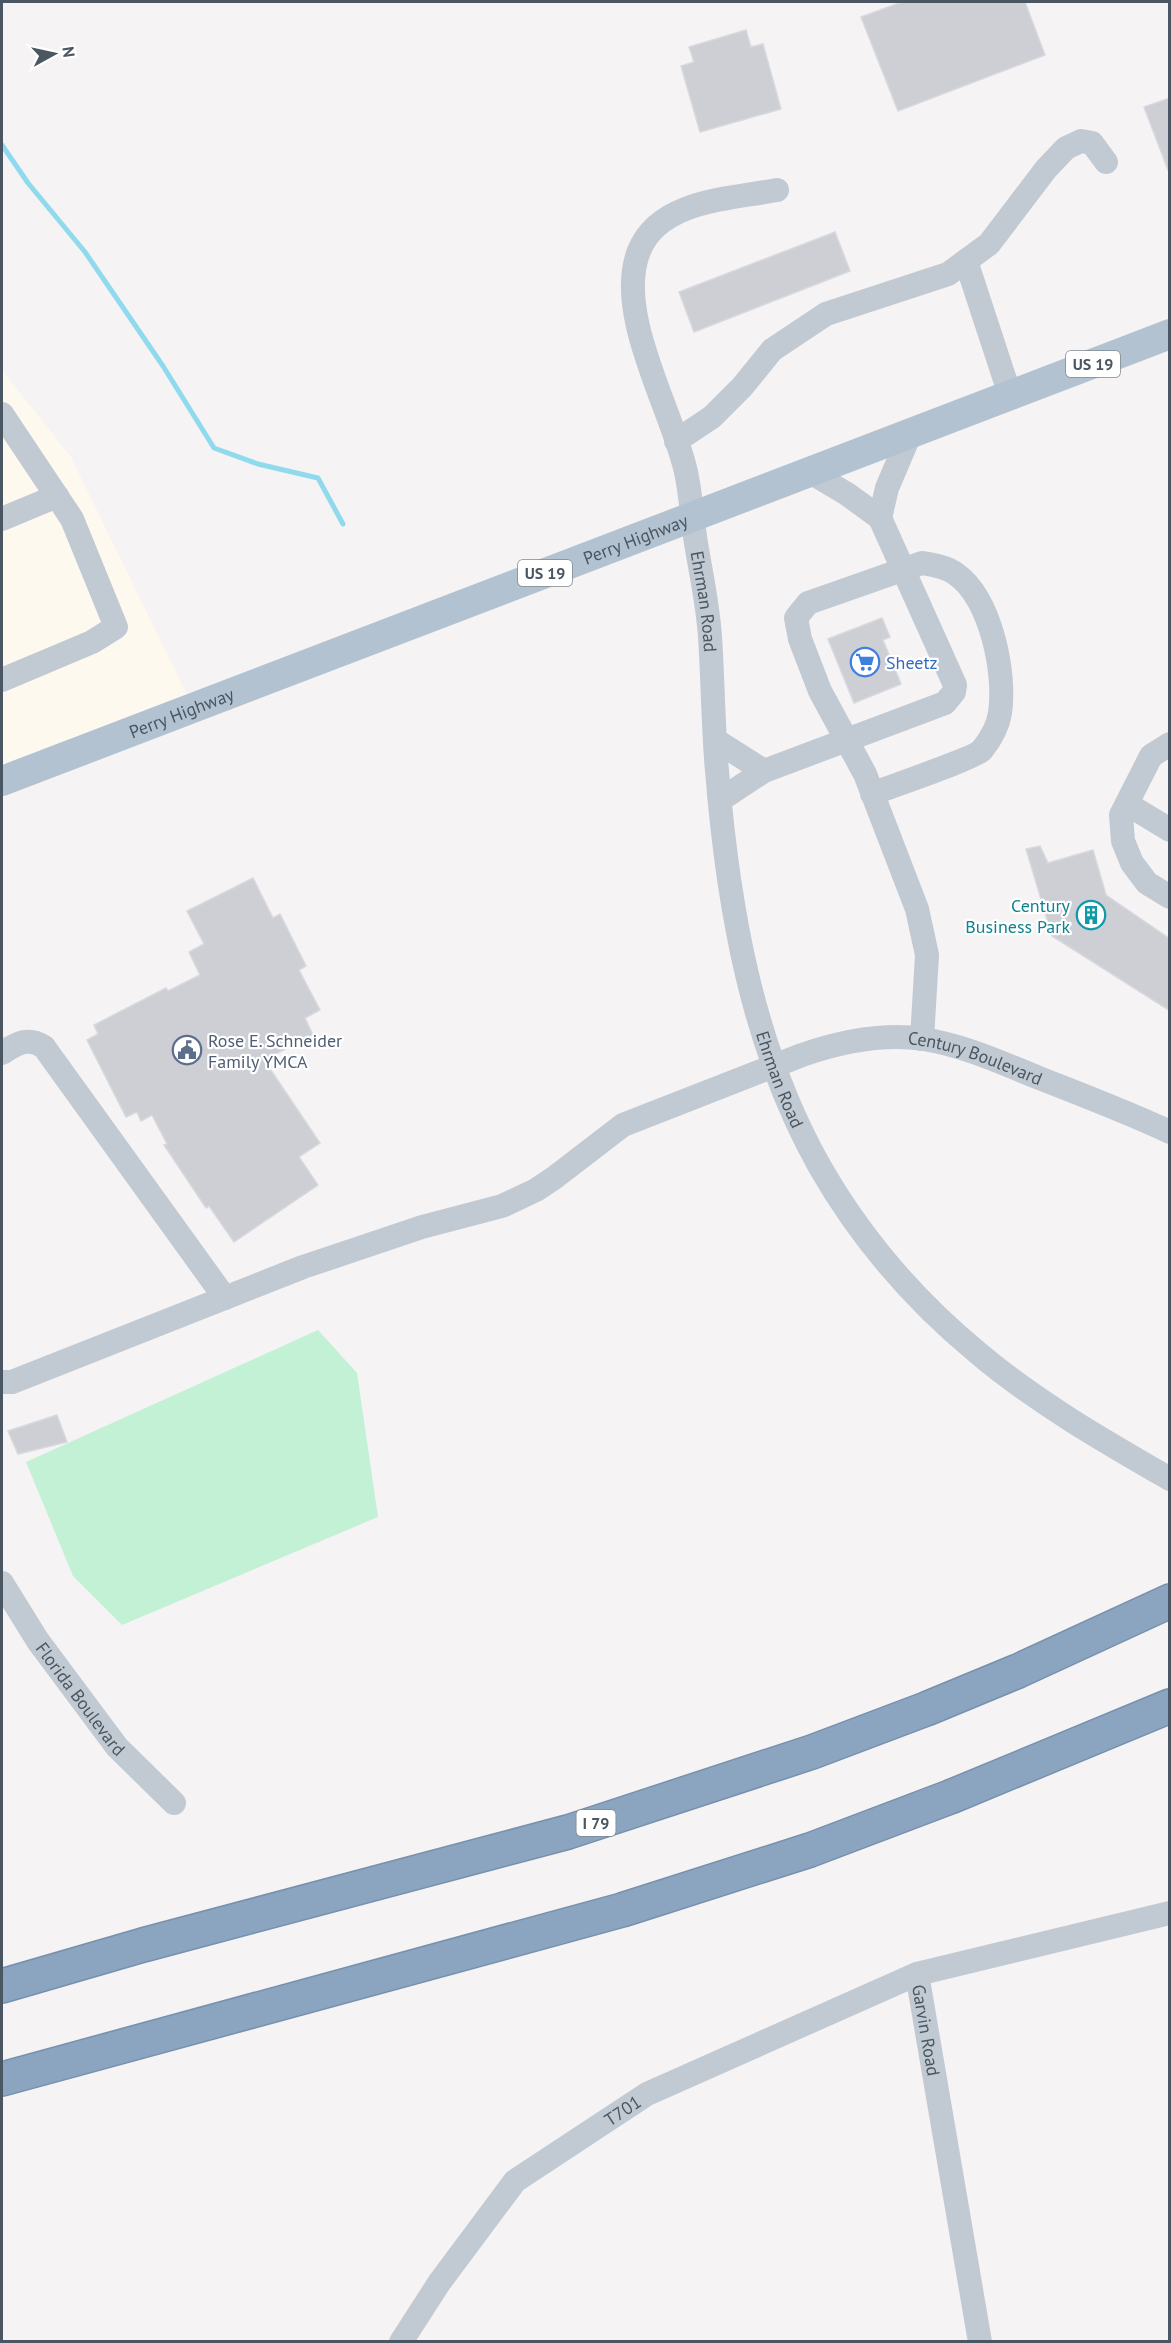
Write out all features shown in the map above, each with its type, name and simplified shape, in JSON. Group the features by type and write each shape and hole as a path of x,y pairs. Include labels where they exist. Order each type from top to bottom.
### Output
{"highway":[{"name":"I 79","path":"2,1986 143,1945 568,1832 789,1759 926,1709 1018,1671 1170,1601"},
{"path":"2,2079 622,1910 810,1850 950,1797 1170,1706"}],"main road":[{"name":"Perry Highway","path":"2,781 1170,334"}],"street":[{"path":"676,441 712,417 742,387 772,350 826,314 948,274 989,244 1046,169 1066,148 1081,141 1092,143 1106,162"},
{"name":"Ehrman Road","path":"777,190 696,206 660,221 649,233 639,250 633,272 632,294 636,319 686,475 710,637 715,740 729,879 753,999 774,1066 803,1135 836,1193 871,1242 911,1290 955,1334 1006,1375 1084,1428 1170,1479"},
{"path":"966,261 1010,395"},
{"path":"2,414 72,519 116,627 92,642 2,680"},
{"path":"880,518 887,488 910,434"},
{"path":"720,800 764,771 945,703 954,692 955,685 880,518 847,494 810,472"},
{"path":"2,519 57,496"},
{"path":"872,794 980,752 992,735 1000,715 1002,687 996,646 978,599 957,575 940,567 922,563 808,603 796,618 800,639 812,671 865,774 872,794 917,909 927,955 922,1039"},
{"path":"715,740 764,771"},
{"path":"1170,744 1151,756 1121,814 1123,841 1132,863 1147,883 1170,897"},
{"path":"1127,804 1170,830"},
{"name":"Century Boulevard","path":"2,1382 12,1382 382,1239 502,1206 536,1190 554,1178 623,1125 816,1050 885,1037 922,1039 942,1043 994,1060 1170,1132"},
{"path":"2,1053 17,1043 37,1042 44,1047 225,1298"},
{"name":"Florida Boulevard","path":"2,1583 38,1641 117,1747 174,1803"},
{"name":"Garvin Road","path":"980,2342 917,1974 1170,1912"},
{"name":"T701","path":"401,2342 439,2283 515,2181 647,2094 917,1974"}],"shaded area":[{"path":"2,370 71,457 193,707 2,781"}],"green space":[{"path":"318,1330 357,1373 378,1517 122,1625 73,1576 26,1462"}],"building":[{"path":"902,2 1025,2 1045,55 898,111 861,17"},
{"path":"746,30 751,47 763,44 781,109 700,132 681,66 694,62 689,47"},
{"path":"1170,98 1170,170 1168,170 1144,107"},
{"path":"835,232 850,271 694,332 679,292"},
{"name":"Sheetz","path":"882,618 890,637 883,640 901,684 854,703 828,639"},
{"name":"Century Business Park","path":"1040,846 1048,863 1093,850 1106,895 1170,939 1170,1011 1052,936 1026,849"},
{"name":"Rose E. Schneider Family YMCA","path":"253,878 273,918 280,914 306,966 299,970 320,1010 305,1018 313,1035 264,1060 320,1143 299,1157 318,1185 234,1242 209,1206 206,1208 164,1145 167,1144 152,1115 141,1121 137,1112 126,1117 87,1040 98,1034 94,1025 166,988 168,991 200,975 189,952 204,944 187,911"},
{"path":"57,1415 67,1442 18,1454 8,1431"}],"waterway":[{"path":"2,145 28,183 85,252 163,366 214,448 258,464 318,478 343,524"}],"place":[{"name":"Sheetz","path":"865,662"},
{"name":"Century Business Park","path":"1091,915"},
{"name":"Rose E. Schneider Family YMCA","path":"187,1050"}]}
